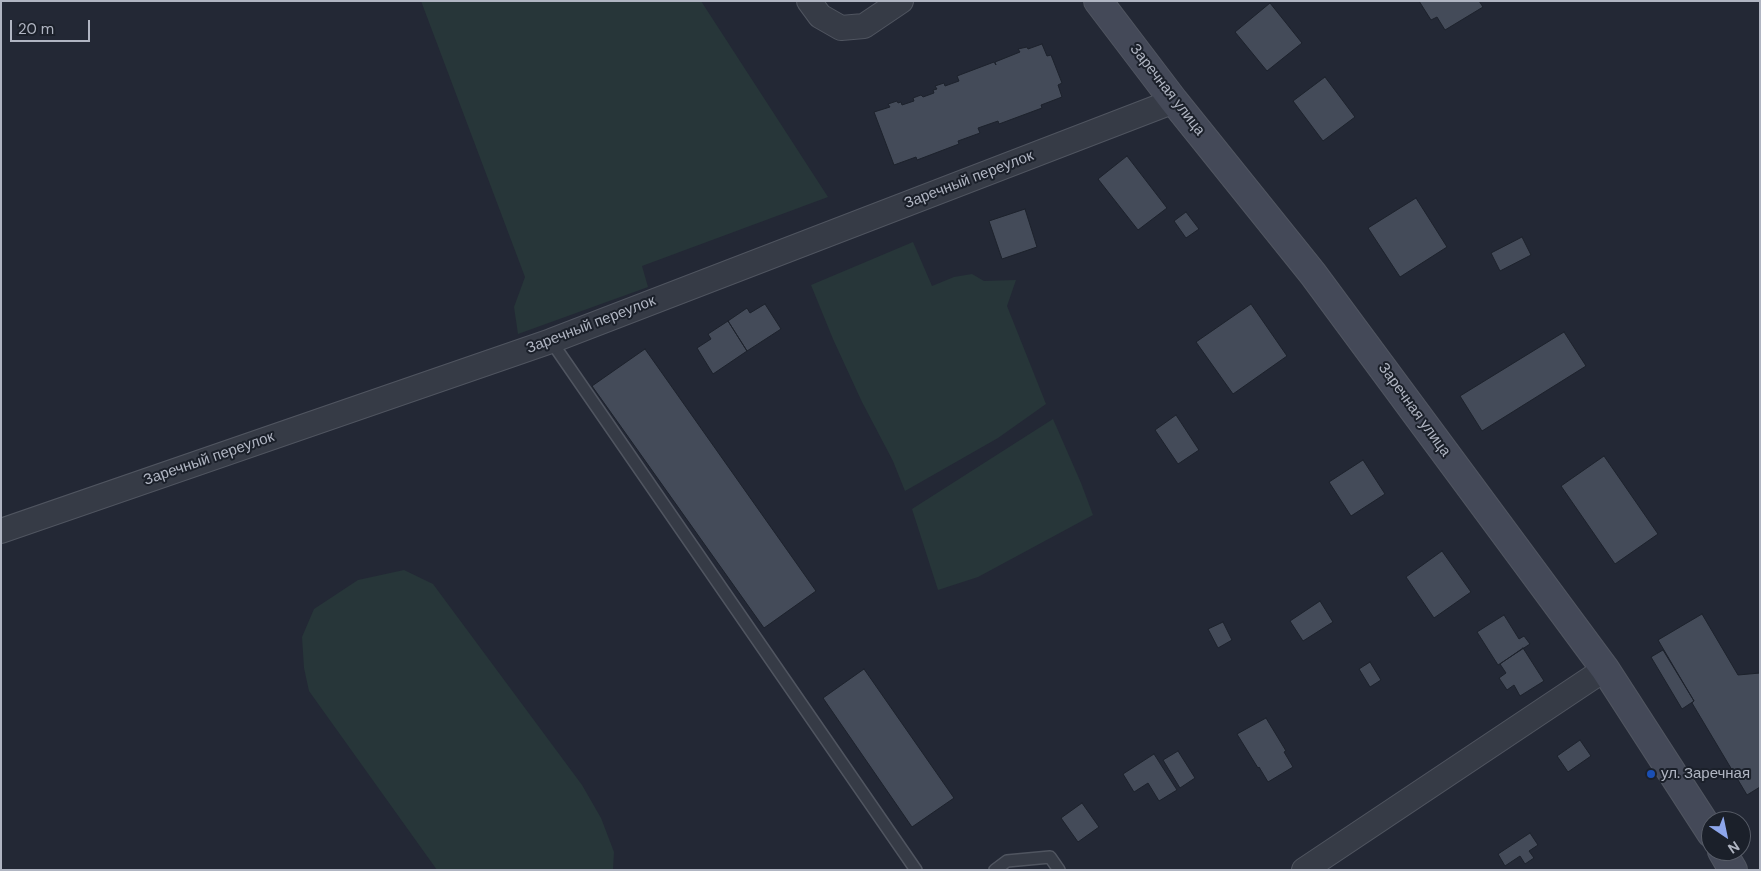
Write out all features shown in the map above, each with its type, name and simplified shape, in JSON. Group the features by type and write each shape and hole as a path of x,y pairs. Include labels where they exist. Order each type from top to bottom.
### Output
{"main road":[{"name":"Заречная улица","path":"1098,1 1174,101 1313,274 1606,669 1701,817"}],"street":[{"path":"809,1 820,16 841,28 864,26 902,1"},
{"name":"Заречный переулок","path":"1,531 551,340 1174,101"},
{"path":"1304,870 1606,669"}],"lane":[{"path":"551,340 916,870"},
{"path":"995,870 1007,861 1050,857 1058,870"}],"shaded area":[{"path":"421,1 701,1 828,197 642,266 648,287 518,334 514,307 525,277"},
{"path":"913,242 932,286 954,277 972,274 984,281 1016,280 1007,306 1046,404 998,438 905,491 893,461 862,402 833,339 811,285"},
{"path":"1053,419 1093,515 978,577 938,590 912,509"},
{"path":"404,570 433,584 582,785 601,818 614,852 613,870 437,870 309,691 304,668 302,637 314,609 358,580"}],"building":[{"path":"1419,1 1479,1 1483,7 1445,30 1437,17 1431,20"},
{"path":"1270,3 1302,43 1267,71 1235,32"},
{"path":"1042,44 1047,56 1051,55 1062,83 1058,85 1062,97 1041,105 1042,108 999,124 998,121 978,128 980,133 958,141 959,144 917,160 916,157 894,165 874,112 890,107 888,104 897,101 898,103 901,102 902,105 914,101 913,98 921,95 923,97 934,93 933,90 937,89 935,86 944,83 945,86 959,81 957,76 994,62 996,65 995,62 1020,52 1018,49 1027,47 1028,49"},
{"path":"1325,77 1355,117 1323,141 1293,101"},
{"path":"1127,156 1167,208 1138,230 1098,179"},
{"path":"1416,198 1447,247 1400,277 1368,228"},
{"path":"1025,209 1037,247 1002,259 989,221"},
{"path":"1186,212 1199,229 1186,238 1174,221"},
{"path":"1522,237 1531,255 1500,271 1491,253"},
{"path":"765,304 781,329 747,351 728,321 747,308 750,313"},
{"path":"1251,304 1287,356 1233,394 1196,342"},
{"path":"728,321 747,351 713,374 697,348 711,339 708,334"},
{"path":"1564,332 1586,366 1482,431 1460,396"},
{"path":"645,349 816,591 764,628 592,386"},
{"path":"1176,415 1199,450 1178,464 1155,430"},
{"path":"1604,456 1658,534 1615,564 1561,486"},
{"path":"1363,460 1385,494 1351,516 1329,482"},
{"path":"1442,551 1471,592 1434,618 1406,577"},
{"path":"1320,601 1333,622 1303,641 1290,621"},
{"path":"1702,614 1738,675 1760,673 1760,787 1747,795 1692,703 1694,701 1658,640"},
{"path":"1504,615 1519,639 1524,636 1530,644 1498,665 1477,632"},
{"path":"1223,622 1232,640 1218,648 1208,629"},
{"path":"1523,648 1544,681 1520,696 1514,685 1507,690 1499,678 1506,673 1500,664"},
{"path":"1663,650 1694,701 1682,709 1651,657"},
{"path":"1370,662 1381,680 1370,687 1359,669"},
{"path":"864,669 954,798 912,827 823,698"},
{"path":"1266,718 1286,751 1284,752 1293,767 1268,782 1237,734"},
{"path":"1580,740 1591,756 1568,772 1557,756"},
{"path":"1178,751 1195,778 1180,788 1163,760"},
{"path":"1154,754 1177,790 1159,801 1148,783 1134,792 1123,774"},
{"path":"1082,803 1099,827 1078,842 1061,818"},
{"path":"1530,833 1538,845 1529,851 1534,858 1525,864 1520,856 1505,866 1498,854"}],"place":[{"name":"ул. Заречная","path":"1651,774"}]}
